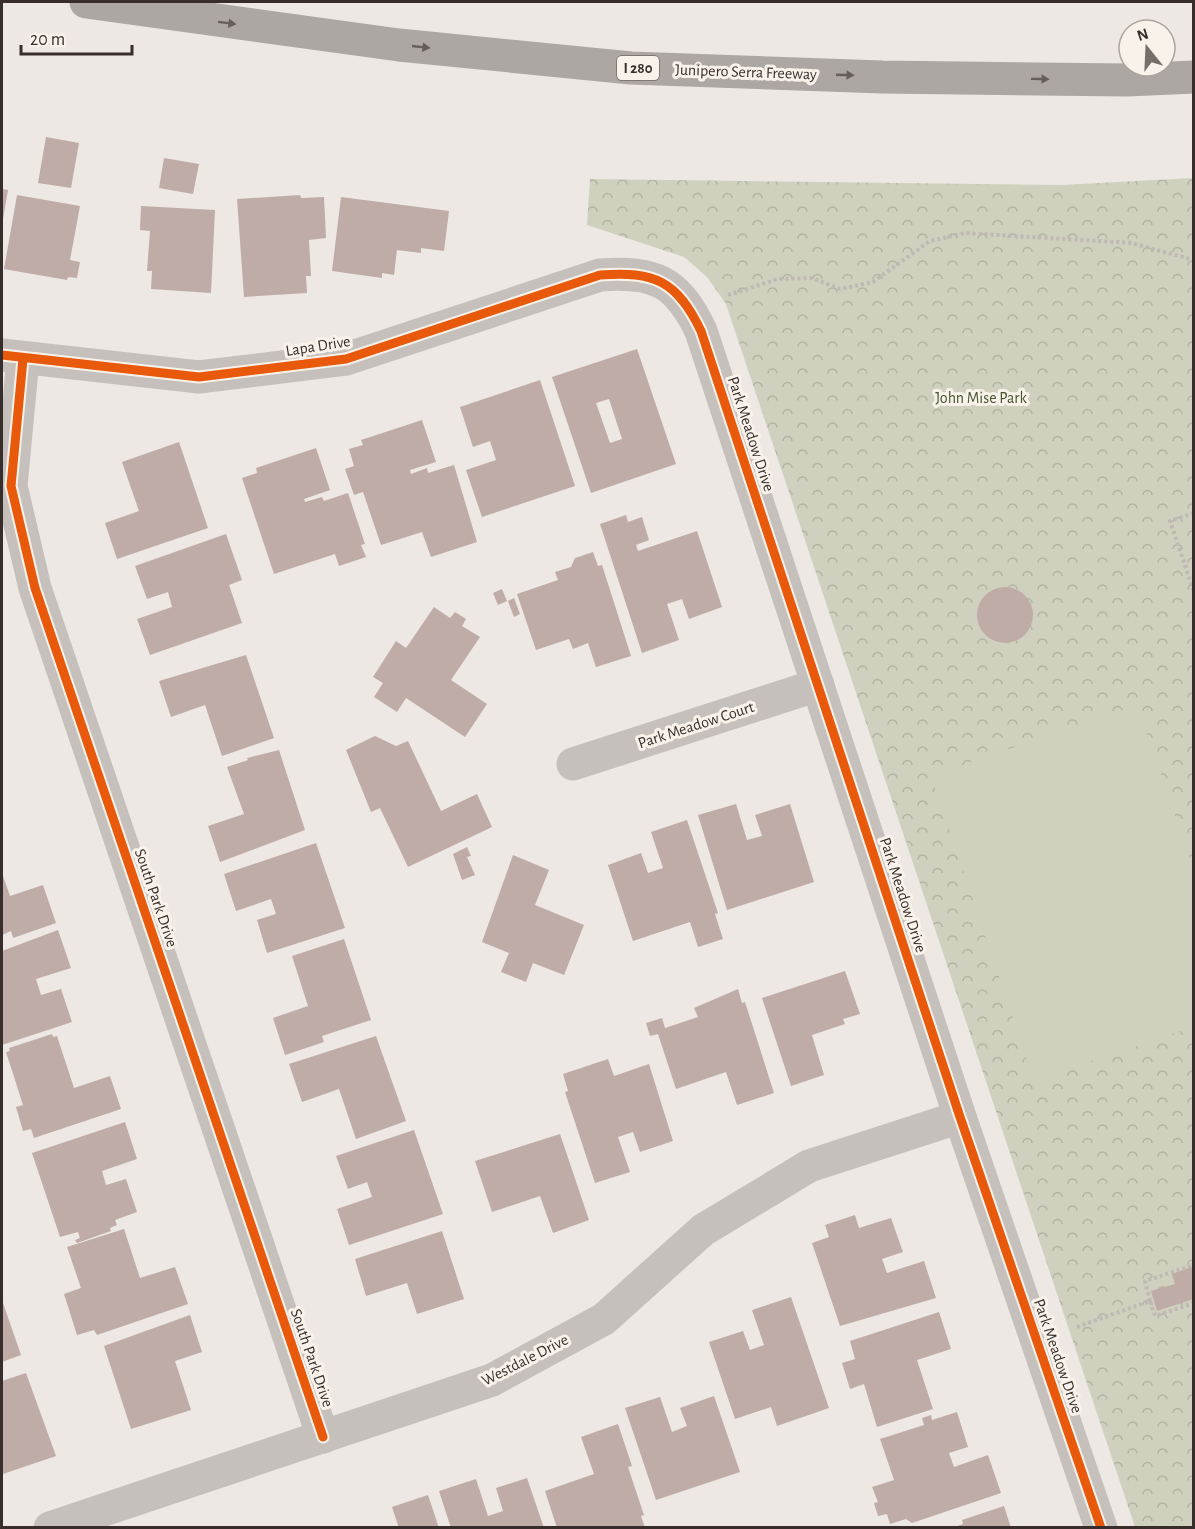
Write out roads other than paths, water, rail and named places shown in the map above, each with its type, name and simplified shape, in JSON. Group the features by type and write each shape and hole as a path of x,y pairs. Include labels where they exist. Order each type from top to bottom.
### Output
{"highway":[{"name":"Junipero Serra Freeway","path":"86,2 399,45 631,68 882,77 1127,80 1194,76"}],"street":[{"name":"Lapa Drive","path":"13,357 199,377 346,359 600,276 632,273 663,282"},
{"name":"Park Meadow Drive","path":"663,282 688,303 701,332 960,1117 1101,1527"},
{"name":"South Park Drive","path":"13,357 11,486 35,588 323,1437"},
{"name":"Park Meadow Court","path":"573,764 818,685"},
{"name":"Westdale Drive","path":"50,1527 492,1380 604,1319 703,1230 809,1166 960,1117"}],"park label":[{"name":"John Mise Park","path":"981,398"}]}
